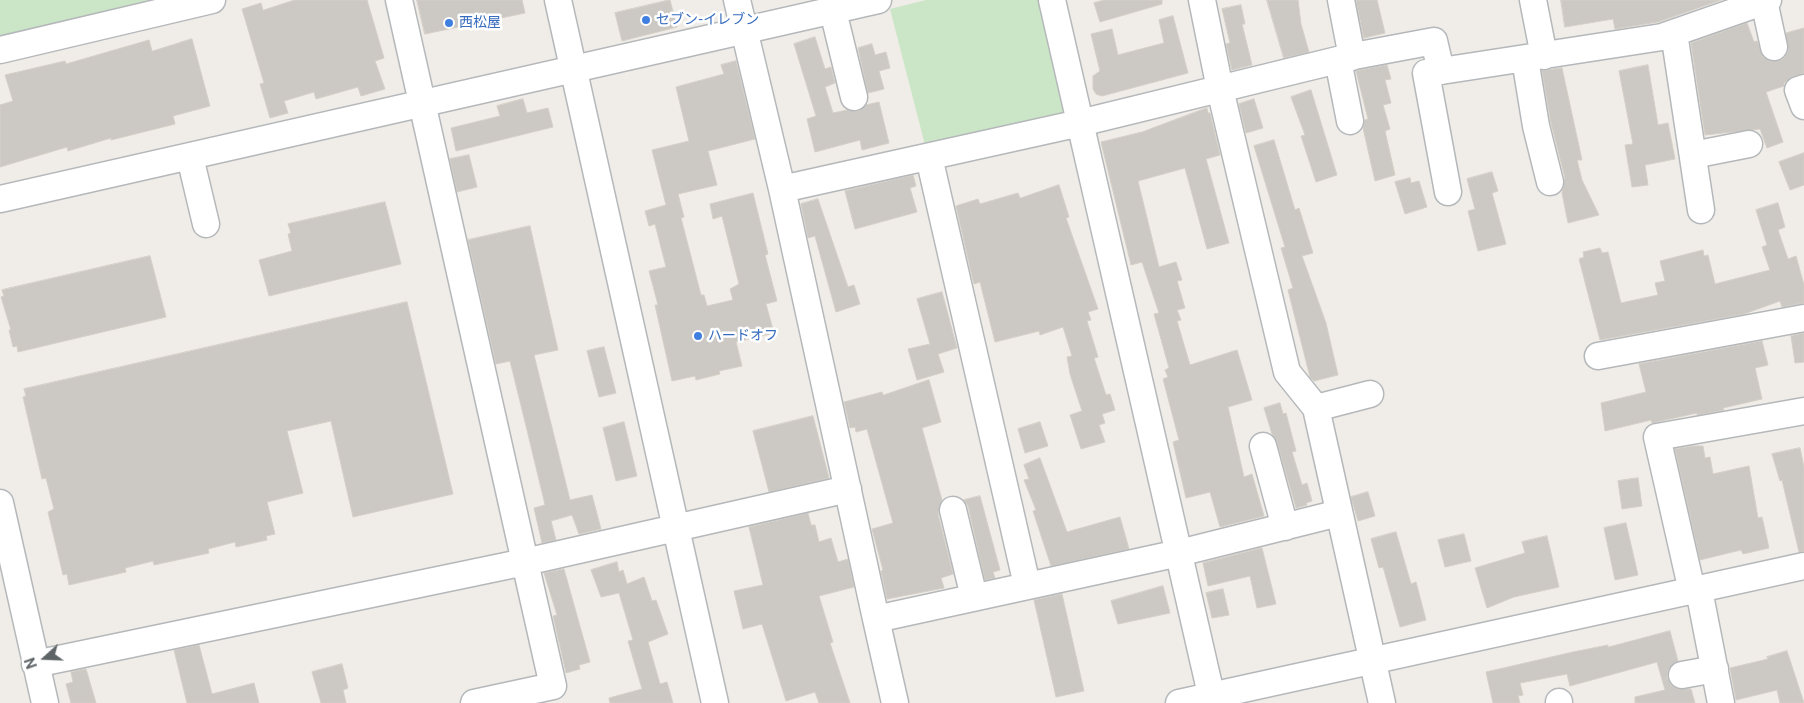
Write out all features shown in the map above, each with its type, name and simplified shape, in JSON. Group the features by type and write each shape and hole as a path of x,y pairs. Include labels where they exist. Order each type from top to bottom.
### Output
{"street":[{"path":"0,50 212,0"},
{"path":"399,0 555,695 474,703"},
{"path":"558,0 715,703"},
{"path":"738,0 782,189 895,703"},
{"path":"0,200 573,69 745,32 878,0"},
{"path":"1052,0 1212,700"},
{"path":"1202,0 1220,89 1287,372 1316,408 1382,703"},
{"path":"1341,0 1350,121"},
{"path":"1533,0 1536,126 1550,182"},
{"path":"1448,192 1426,74 1662,37 1766,1 1774,47"},
{"path":"833,11 854,97"},
{"path":"1674,33 1701,210"},
{"path":"782,189 1080,123 1345,59 1434,41 1441,71"},
{"path":"1804,88 1798,90 1804,106"},
{"path":"1693,155 1749,144"},
{"path":"929,156 1027,585"},
{"path":"190,157 206,224"},
{"path":"1598,356 1804,318"},
{"path":"1316,408 1370,394"},
{"path":"1721,703 1658,437 1804,411"},
{"path":"1263,446 1285,527"},
{"path":"35,664 525,562 848,489"},
{"path":"0,503 45,703"},
{"path":"953,510 974,597"},
{"path":"876,619 1179,553 1339,514"},
{"path":"1180,703 1212,700 1374,661 1804,566"},
{"path":"1682,675 1714,669"}],"green space":[{"path":"0,0 164,0 0,39"},
{"path":"926,0 1044,0 1066,113 925,145 890,9"}],"building":[{"path":"295,0 367,0 384,58 375,61 385,89 361,96 358,87 316,99 314,92 284,101 288,113 270,118 260,84 264,83 242,9 261,3 263,10"},
{"name":"西松屋","path":"417,0 522,0 525,13 425,34"},
{"name":"セブン-イレブン","path":"670,0 677,27 622,41 615,13"},
{"path":"1105,0 1162,0 1162,4 1100,22 1094,3"},
{"path":"1267,0 1298,0 1301,24 1309,52 1284,58"},
{"path":"1356,0 1377,0 1385,33 1364,38"},
{"path":"1561,0 1721,0 1658,22 1615,29 1613,19 1565,27"},
{"path":"1241,5 1245,24 1242,24 1252,65 1232,70 1226,44 1230,43 1222,9"},
{"path":"1173,16 1188,73 1102,96 1096,94 1093,89 1093,76 1100,71 1091,34 1112,29 1118,55 1164,43 1159,20"},
{"path":"1747,23 1754,42 1757,41 1763,57 1770,61 1778,61 1784,58 1788,52 1786,33 1804,28 1804,73 1793,76 1784,83 1784,86 1766,92 1783,142 1767,148 1760,129 1705,135 1691,43"},
{"path":"815,37 825,69 831,67 835,83 825,87 833,113 847,110 858,111 866,105 879,102 889,143 862,150 860,140 815,152 807,119 816,116 794,44"},
{"path":"192,39 210,106 173,116 175,124 111,140 111,138 68,151 67,147 0,167 0,105 13,101 5,75 65,61 66,64 149,40 152,51"},
{"path":"872,44 875,55 886,52 890,68 879,71 884,89 868,93 858,48"},
{"path":"736,61 755,139 708,151 717,185 678,194 684,217 681,218 701,295 704,295 707,306 733,300 730,289 739,284 722,216 713,219 710,204 753,193 768,254 765,255 777,301 766,304 774,333 736,342 742,366 719,371 720,374 696,380 695,376 672,381 655,305 658,305 649,271 666,267 655,224 649,226 645,211 666,205 652,150 689,141 676,87 724,74 721,65"},
{"path":"1387,65 1391,79 1385,80 1391,103 1383,105 1390,129 1385,131 1395,175 1375,181 1363,128 1365,120 1368,119 1356,71"},
{"path":"1648,65 1658,125 1668,123 1675,159 1645,165 1648,185 1632,187 1625,145 1633,144 1619,71"},
{"path":"1562,68 1582,160 1577,160 1582,180 1599,215 1568,223 1562,193 1565,178 1551,123 1542,71"},
{"path":"1311,90 1337,175 1316,182 1301,136 1305,135 1291,97"},
{"path":"523,99 527,113 548,108 553,127 456,151 451,128 500,116 497,106"},
{"path":"1254,99 1263,128 1246,133 1239,104"},
{"path":"1207,108 1208,113 1210,113 1220,155 1206,159 1229,243 1207,249 1185,168 1138,181 1159,267 1176,262 1182,280 1177,281 1185,308 1177,310 1181,320 1177,321 1190,365 1237,350 1252,400 1228,407 1244,477 1252,474 1264,516 1220,527 1210,492 1186,498 1173,442 1179,440 1163,379 1168,377 1165,370 1169,368 1154,314 1159,313 1142,262 1131,265 1101,142 1142,132"},
{"path":"1274,140 1295,210 1299,208 1313,253 1302,256 1326,323 1338,375 1314,381 1310,377 1288,290 1293,288 1281,248 1285,247 1254,146"},
{"path":"1804,153 1804,185 1790,190 1779,162"},
{"path":"469,155 477,187 457,192 450,159"},
{"path":"1492,172 1498,191 1492,193 1506,244 1478,251 1468,211 1475,209 1467,179"},
{"path":"913,175 916,186 910,188 917,212 855,229 845,191"},
{"path":"1410,178 1411,183 1419,181 1427,207 1405,214 1395,182"},
{"path":"1059,185 1069,217 1066,218 1098,309 1088,312 1091,320 1087,321 1098,357 1094,358 1106,395 1110,394 1115,410 1102,414 1105,423 1099,425 1105,442 1081,449 1070,415 1082,411 1070,374 1067,357 1072,356 1063,327 1040,335 1039,331 995,342 980,282 974,284 956,206 978,199 980,204 1018,193 1020,198"},
{"path":"818,199 848,287 854,285 860,304 836,312 815,236 808,238 801,204"},
{"path":"385,202 401,264 269,296 259,260 292,251 288,234 291,233 288,224"},
{"path":"1778,203 1785,227 1778,230 1788,259 1796,256 1804,285 1804,303 1782,307 1780,301 1744,314 1600,340 1579,259 1584,257 1583,252 1600,248 1602,253 1608,252 1621,303 1658,295 1655,283 1665,281 1660,261 1703,250 1704,256 1708,255 1715,284 1770,270 1762,247 1767,245 1756,210"},
{"path":"530,226 558,350 534,355 570,500 592,495 601,529 579,534 572,515 551,521 556,540 542,543 534,508 545,505 527,430 510,361 496,364 468,240"},
{"path":"150,256 166,317 18,352 17,346 13,347 9,330 11,330 1,297 4,296 2,290"},
{"path":"942,292 957,348 938,354 944,372 917,380 908,349 930,344 917,299"},
{"path":"407,302 453,494 353,517 331,421 287,431 303,493 267,502 275,534 266,536 267,540 236,547 235,542 208,549 209,553 154,565 153,561 125,568 126,572 69,585 67,574 63,575 48,512 54,509 46,478 42,479 23,397 26,396 24,389"},
{"path":"1804,333 1804,362 1795,363 1791,336"},
{"path":"1762,341 1768,365 1755,368 1762,399 1723,408 1724,410 1697,415 1697,413 1652,423 1651,420 1605,431 1601,403 1646,392 1639,364"},
{"path":"604,347 616,393 599,397 587,351"},
{"path":"929,380 941,422 922,428 942,500 938,514 953,574 941,578 944,588 887,599 881,571 883,570 872,529 893,523 867,429 856,432 855,427 850,428 844,402 882,392 883,395"},
{"path":"1280,403 1283,414 1286,413 1296,451 1292,452 1302,485 1307,483 1312,501 1306,503 1307,505 1296,508 1277,442 1272,434 1264,408"},
{"path":"813,416 829,478 769,492 753,431"},
{"path":"624,422 637,476 616,481 603,428"},
{"path":"1040,422 1048,446 1025,453 1018,429"},
{"path":"1703,446 1705,458 1710,457 1713,474 1749,466 1758,518 1762,517 1769,548 1743,554 1741,550 1700,560 1675,449"},
{"path":"1800,448 1804,467 1804,551 1799,552 1782,480 1780,481 1772,454"},
{"path":"1040,458 1067,532 1120,517 1129,549 1051,566 1033,511 1036,510 1024,480 1029,479 1024,465"},
{"path":"1638,478 1642,506 1622,509 1618,481"},
{"path":"1368,492 1375,516 1358,521 1351,497"},
{"path":"980,496 1000,570 993,572 995,578 985,580 968,506 964,500"},
{"path":"808,513 811,525 815,525 819,542 831,538 838,562 848,559 854,587 819,596 833,642 830,643 850,703 819,703 815,692 786,701 762,624 743,629 734,591 763,585 749,527"},
{"path":"1626,523 1638,575 1615,580 1604,528"},
{"path":"1396,532 1411,584 1416,582 1426,620 1400,627 1383,567 1379,568 1371,539"},
{"path":"1464,534 1471,561 1445,567 1438,540"},
{"path":"1547,536 1559,587 1514,597 1487,608 1475,568 1525,553 1522,542"},
{"path":"1262,548 1276,604 1257,608 1250,576 1208,586 1203,563"},
{"path":"617,562 619,572 623,570 627,584 644,577 652,601 656,600 668,634 648,642 660,684 667,682 673,703 610,703 609,698 642,689 628,641 633,640 619,593 601,597 591,570"},
{"path":"564,569 590,662 579,665 580,669 566,673 553,616 557,615 544,573"},
{"path":"1163,586 1170,613 1118,624 1111,601"},
{"path":"1223,589 1229,615 1212,618 1206,593"},
{"path":"1062,594 1084,691 1056,697 1034,600"},
{"path":"1670,631 1678,661 1668,670 1667,678 1671,685 1677,689 1691,689 1695,703 1635,703 1635,697 1665,690 1657,662 1570,686 1567,674 1520,683 1523,695 1518,696 1520,703 1493,703 1486,672 1573,652 1608,645 1608,647"},
{"path":"199,645 212,694 254,683 259,703 187,703 174,650"},
{"path":"1787,651 1804,703 1780,703 1777,690 1736,700 1730,668 1768,659 1767,657"},
{"path":"342,664 348,688 343,690 346,703 321,703 312,672"},
{"path":"86,669 96,703 71,703 66,684 73,682 71,672"}],"place":[{"name":"セブン-イレブン","path":"646,20"},
{"name":"西松屋","path":"449,23"},
{"name":"ハードオフ","path":"698,336"}]}
